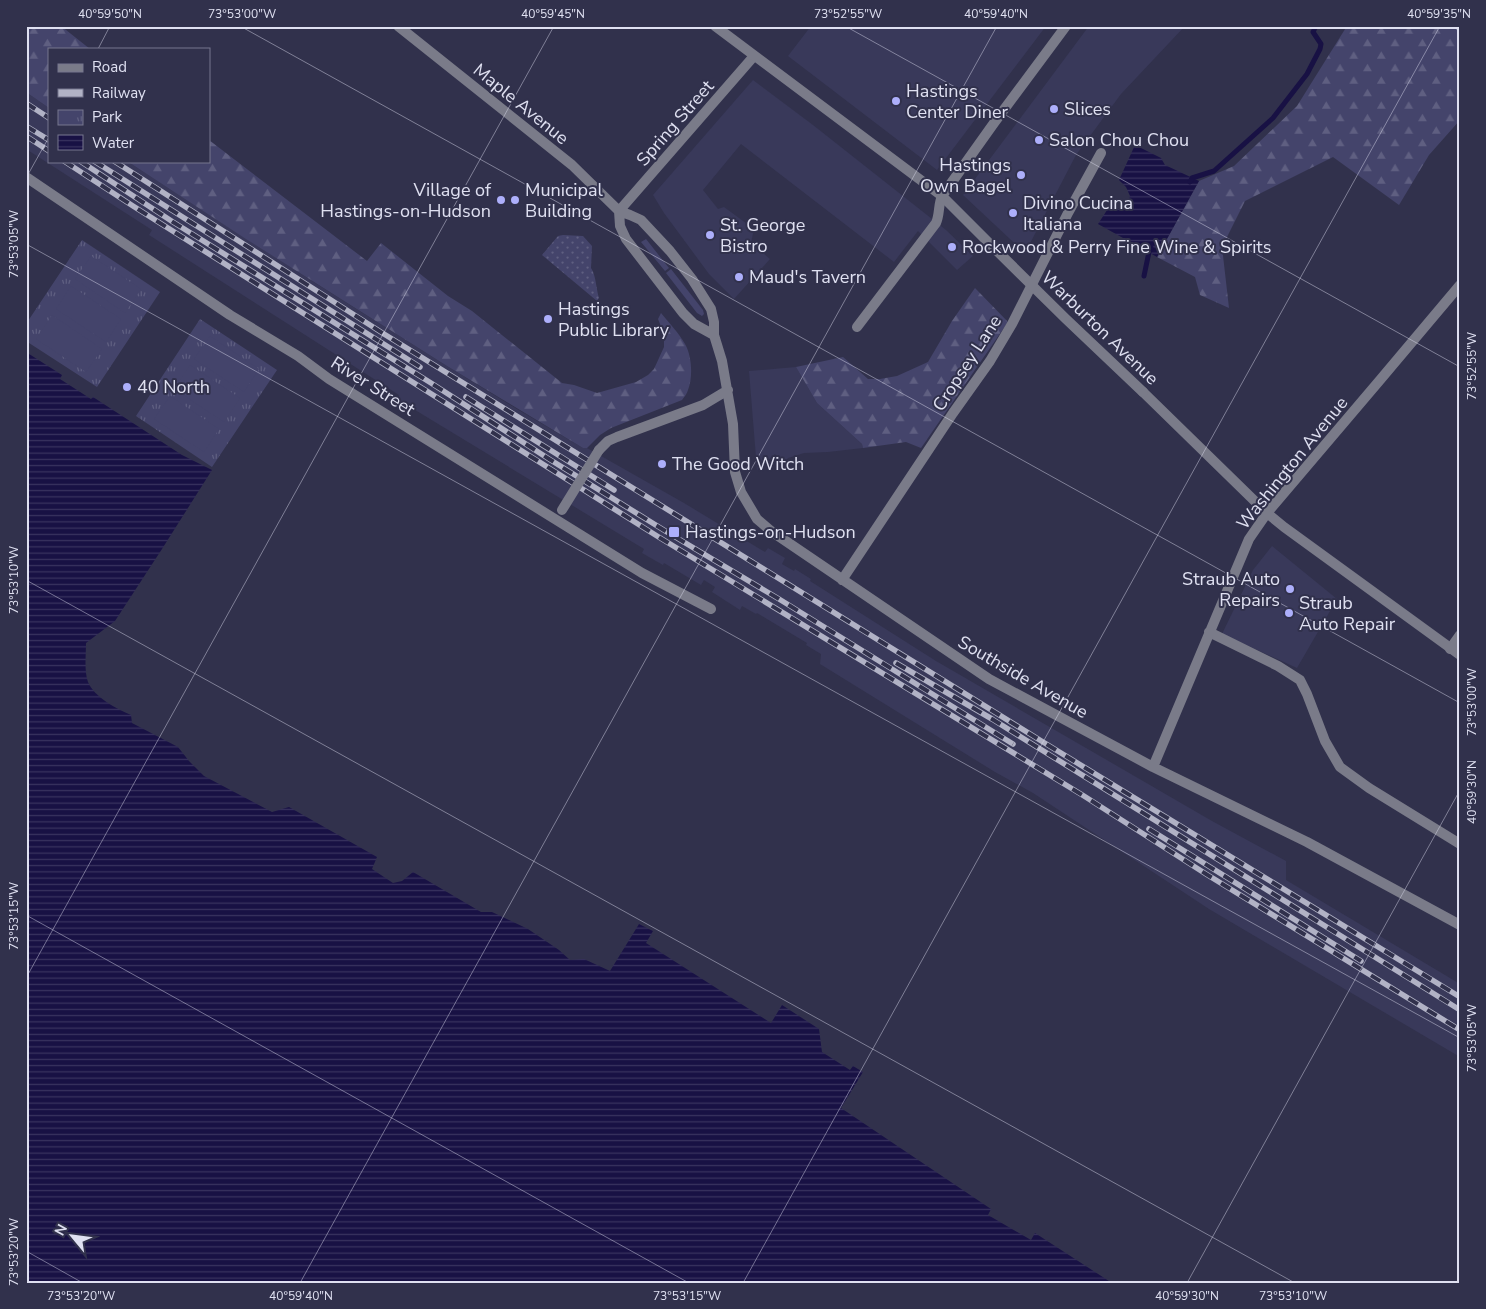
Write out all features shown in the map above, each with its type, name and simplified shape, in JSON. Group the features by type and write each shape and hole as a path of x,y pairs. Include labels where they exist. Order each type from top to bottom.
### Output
{"street":[{"name":"Maple Avenue","path":"398,26 572,166 619,212"},
{"name":"Warburton Avenue","path":"715,26 942,196 1267,513 1460,656"},
{"path":"856,327 936,223 942,196 1066,26"},
{"name":"Spring Street","path":"619,212 754,56"},
{"name":"Cropsey Lane","path":"842,580 1008,332 1068,213 1101,153"},
{"name":"River Street","path":"26,177 230,315 642,573 711,609"},
{"path":"619,212 620,226 626,239 683,313 694,324 714,335"},
{"name":"Southside Avenue","path":"619,212 641,220 670,251 692,279 711,309 714,335 728,390 733,424 735,472 741,492 750,509 757,519 771,531 989,680 1153,768 1307,842 1460,926"},
{"name":"Washington Avenue","path":"1153,768 1249,539 1267,513 1460,285"},
{"path":"556,520 599,450 608,442 703,405 728,390"},
{"path":"1210,632 1278,666 1300,680 1326,742 1340,767 1369,788 1460,844"},
{"path":"1450,649 1460,635"}],"shaded area":[{"path":"811,26 1046,26 937,170 788,56"},
{"path":"1089,26 1185,26 1121,94 1076,155 1025,253 963,195"},
{"path":"753,80 946,230 973,256 957,270 918,231 894,262 741,144 703,190 718,209 724,207 754,229 751,243 770,259 734,299 709,274 653,195"},
{"path":"26,92 48,107 48,162 129,162 312,281 517,409 583,448 587,448 684,503 765,552 768,548 785,558 782,564 794,571 795,569 811,579 810,581 936,661 1212,821 1286,861 1286,880 1460,984 1460,1057 1209,909 1033,793 995,772 820,664 821,654 806,645 807,643 757,613 742,606 740,610 712,592 715,587 704,580 701,585 664,563 663,565 642,553 644,549 397,399 399,395 149,235 152,230 26,149"},
{"path":"796,367 817,403 862,444 863,448 804,453 788,458 783,464 775,454 757,470 749,371"},
{"path":"1272,546 1337,599 1297,668 1222,634 1253,570"}],"green space":[{"path":"26,26 61,26 89,48 48,48 48,107 26,92"},
{"path":"1347,26 1460,26 1460,120 1429,155 1399,205 1333,157 1245,201 1222,247 1229,308 1200,295 1195,277 1157,257 1199,181 1234,166 1297,106"},
{"path":"210,141 367,261 381,243 448,296 472,311 562,383 597,393 636,382 654,369 664,347 664,334 658,319 661,313 685,344 690,360 690,385 682,400 611,428 600,435 587,448 583,448 447,366 129,162 210,162"},
{"path":"558,236 583,236 592,246 591,268 599,298 597,301 542,255"},
{"path":"646,239 669,268 665,271 641,242"},
{"path":"82,240 160,292 97,387 26,341 26,324"},
{"path":"91,256 141,289 125,313 75,279"},
{"path":"671,269 703,310 704,314 702,316 697,313 666,273"},
{"path":"71,286 121,319 106,342 56,309"},
{"path":"975,288 1008,322 921,448 906,442 863,448 862,444 817,403 796,367 843,357 868,379 897,376 928,362 952,321"},
{"path":"52,315 102,349 86,372 36,339"},
{"path":"200,319 277,370 212,467 136,416"},
{"path":"210,336 259,369 244,392 194,359"},
{"path":"190,365 240,398 224,422 174,389"},
{"path":"170,396 219,429 204,452 154,419"}],"water":[{"path":"1135,145 1161,158 1165,165 1199,181 1157,257 1098,224 1109,207 1123,208 1130,196 1126,187 1119,180"},
{"path":"26,352 62,375 60,379 91,399 93,397 182,455 212,470 115,621 86,643 87,678 95,693 113,706 131,715 132,723 178,747 204,776 272,812 289,807 377,857 372,869 393,883 402,881 413,872 481,912 492,912 528,929 559,950 570,960 584,959 610,971 639,924 653,931 646,943 771,1023 782,1005 819,1029 822,1052 850,1070 853,1066 863,1072 841,1108 991,1209 988,1215 1031,1240 1035,1233 1112,1283 26,1283"}],"waterway":[{"path":"1190,182 1192,178 1214,171 1273,118 1307,74 1320,49 1321,44 1313,32 1316,26"},
{"path":"1144,276 1151,248"}],"railway":[{"path":"26,103 48,117"},
{"path":"26,126 48,139"},
{"path":"26,136 48,150"},
{"path":"66,162 657,536 1084,796 1206,874 1460,1030"},
{"path":"82,162 173,222 549,459 1013,744"},
{"path":"96,162 420,367"},
{"path":"116,162 384,334 1043,742 1460,997"},
{"path":"466,397 614,490"},
{"path":"896,663 992,719 1460,1010"},
{"path":"1149,829 1361,961"}],"place":[{"name":"Hastings Center Diner","path":"896,101"},
{"name":"Slices","path":"1054,109"},
{"name":"Salon Chou Chou","path":"1039,140"},
{"name":"Hastings Own Bagel","path":"1021,175"},
{"name":"Village of Hastings-on-Hudson","path":"501,200"},
{"name":"Municipal Building","path":"515,200"},
{"name":"Divino Cucina Italiana","path":"1013,213"},
{"name":"St. George Bistro","path":"710,235"},
{"name":"Rockwood & Perry Fine Wine & Spirits","path":"952,247"},
{"name":"Maud's Tavern","path":"739,277"},
{"name":"Hastings Public Library","path":"548,319"},
{"name":"40 North","path":"127,387"},
{"name":"The Good Witch","path":"662,464"},
{"name":"Hastings-on-Hudson","path":"674,532"},
{"name":"Straub Auto Repairs","path":"1290,589"},
{"name":"Straub Auto Repair","path":"1289,613"}]}
